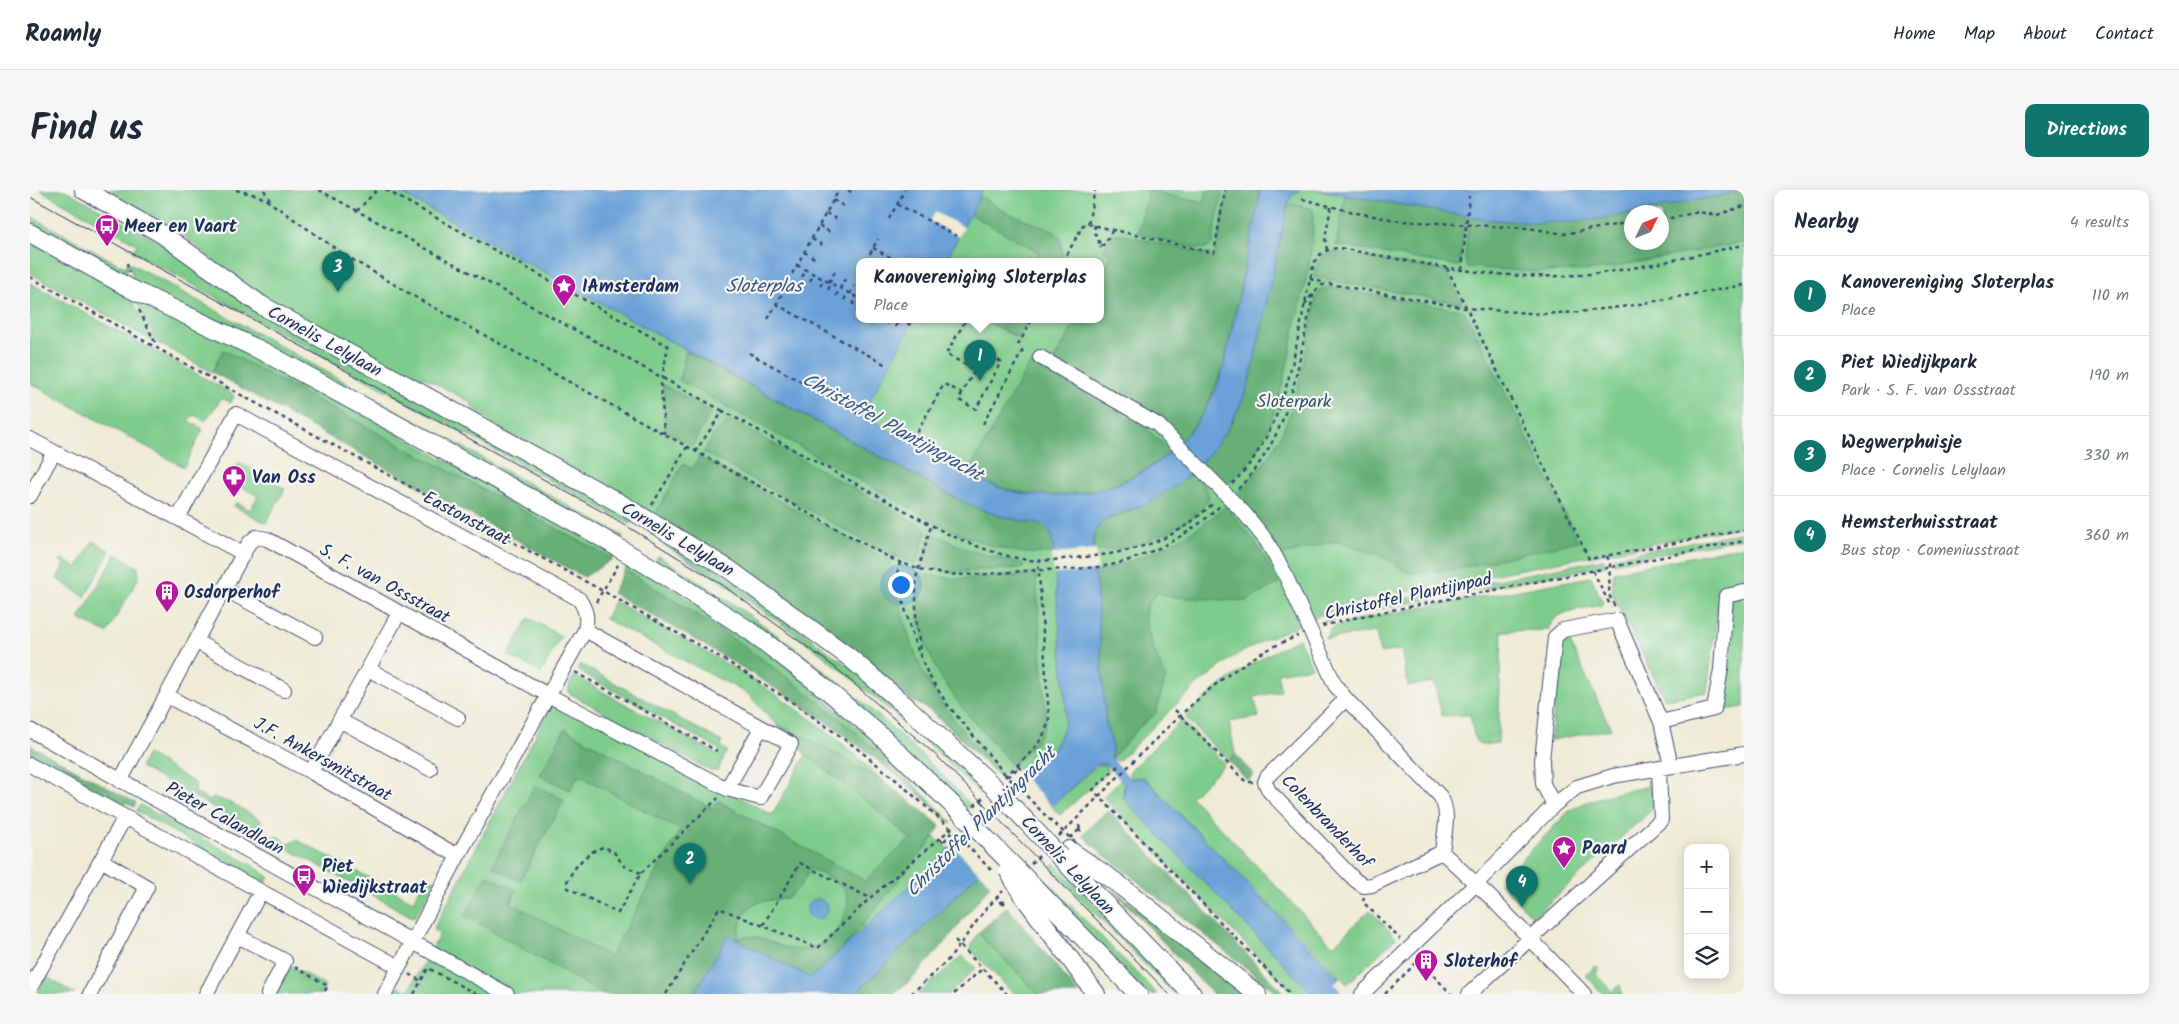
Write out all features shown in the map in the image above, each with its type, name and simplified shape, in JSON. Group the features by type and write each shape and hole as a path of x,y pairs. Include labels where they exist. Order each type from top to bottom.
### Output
{"main road":[{"name":"Cornelis Lelylaan","path":"84,190 162,234 261,305 621,504 730,570 849,657 997,782 1031,826 1069,847 1192,994"},
{"path":"30,233 138,293 266,353 587,529 668,578 753,634 827,690 882,737 961,817 992,844 1027,889 1096,994"},
{"path":"1069,847 1257,994"},
{"path":"1027,889 1138,994"}],"street":[{"path":"1040,357 1150,419 1227,495 1254,525 1274,554 1335,685 1445,804 1447,811 1442,852 1584,994"},
{"name":"Eastonstraat","path":"178,518 236,414 579,599 586,610 586,616"},
{"path":"30,439 244,554 120,781"},
{"path":"30,496 54,452"},
{"name":"S. F. van Ossstraat","path":"244,554 249,543 256,537 268,539 548,695 727,789"},
{"path":"226,590 315,637"},
{"path":"1661,722 1714,709 1721,670 1726,596 1744,592"},
{"path":"311,772 341,721 399,613"},
{"path":"384,994 458,856 585,630 586,616"},
{"path":"1469,994 1661,820 1665,767 1661,722 1617,620 1563,630 1555,637 1542,760 1543,784 1554,804"},
{"path":"585,630 790,744 760,798 727,789 761,728"},
{"path":"197,642 284,690"},
{"path":"368,669 458,718"},
{"name":"J.F. Ankersmitstraat","path":"167,696 311,772 458,856"},
{"name":"Colenbranderhof","path":"1346,699 1271,772 1265,782 1269,791 1355,880 1364,886 1372,885 1442,852"},
{"path":"341,721 430,769"},
{"name":"Pieter Calandlaan","path":"30,730 507,994"},
{"path":"1362,994 1476,884 1554,804 1577,787 1613,776 1744,754"},
{"path":"30,765 260,893 399,967"},
{"path":"30,988 34,974 125,817"},
{"path":"90,994 147,887 101,860"},
{"path":"206,994 260,893"},
{"path":"238,936 285,961 268,994"}],"path":[{"path":"236,190 259,196 343,254 422,301 695,452 900,562 917,569 952,576 1110,565 1150,551 1182,536 1212,514 1254,460 1271,430 1285,394 1303,306 1316,258 1327,250 1339,248 1446,268 1534,276 1595,274 1744,245"},
{"path":"264,190 274,205"},
{"path":"319,190 931,526 979,547 1024,559 1040,560 1110,555 1140,548 1174,533 1197,518 1227,495 1258,467 1280,428 1293,391 1314,292"},
{"path":"357,211 376,190"},
{"path":"386,190 668,346 662,377 664,434"},
{"path":"792,274 839,190"},
{"path":"848,190 854,194"},
{"path":"889,219 905,190"},
{"path":"1088,224 1095,190"},
{"path":"1065,258 1083,225 1088,224 1214,253 1225,190"},
{"path":"1462,270 1469,196"},
{"path":"1302,199 1331,207 1401,221 1529,228 1564,234 1624,223"},
{"path":"833,200 847,208"},
{"path":"897,204 959,237"},
{"path":"1669,218 1698,212 1717,215 1744,206"},
{"path":"1327,250 1325,238 1331,207"},
{"path":"826,213 840,221"},
{"path":"1095,225 1094,231 1101,247 1105,244 1113,229"},
{"path":"819,226 833,234"},
{"path":"812,239 826,247"},
{"path":"868,258 878,239"},
{"path":"873,248 892,258"},
{"path":"804,252 816,259"},
{"path":"797,266 856,297 853,305"},
{"path":"1446,268 1590,559 1744,530"},
{"path":"802,277 806,270"},
{"path":"828,290 836,270"},
{"path":"810,281 814,274"},
{"path":"30,277 241,395 700,645 789,700 890,774 949,827 994,872"},
{"path":"836,296 845,279"},
{"path":"1310,279 1466,308 1524,313 1578,312 1628,306 1744,285"},
{"path":"820,286 824,280"},
{"path":"1303,306 1322,284 1330,284"},
{"path":"844,300 854,286"},
{"path":"768,319 783,292"},
{"path":"776,304 888,366"},
{"path":"895,327 898,323"},
{"path":"907,323 911,325"},
{"path":"964,323 946,354 975,370"},
{"path":"1018,345 1030,323"},
{"path":"983,424 1024,348"},
{"path":"984,352 1001,362 976,409 959,400 975,370 984,352"},
{"path":"749,353 859,414 868,413"},
{"path":"913,439 944,384 962,393"},
{"path":"695,452 723,411"},
{"path":"652,505 687,446"},
{"path":"921,661 915,608 917,569 931,526"},
{"name":"Christoffel Plantijnpad","path":"1098,796 1202,694 1239,666 1309,627 1744,541"},
{"path":"1607,556 1610,568 1609,595 1618,613 1617,620"},
{"path":"666,994 719,908 818,948 870,898 940,839 1042,739 1049,718 1040,560"},
{"name":"Cornelis Lelylaan","path":"900,562 897,574 899,587 921,661 997,782 1008,777 1069,847"},
{"path":"586,616 618,565"},
{"path":"1593,571 1617,620"},
{"path":"565,666 717,751"},
{"path":"1176,710 1246,782 1265,782"},
{"path":"1008,777 1020,770 1021,767 1016,765"},
{"path":"1118,766 1093,790 1290,994"},
{"path":"641,873 624,866 614,852 604,847 591,853 574,868 567,882 568,888 618,913 641,873 727,789"},
{"path":"1069,847 1080,830"},
{"path":"940,839 944,843 953,831"},
{"path":"762,925 800,862 870,898"},
{"path":"1364,886 1364,902 1409,949"},
{"path":"954,940 1007,994"},
{"path":"911,994 937,972 960,946"},
{"path":"1385,994 1419,960 1451,994"},
{"path":"285,961 328,986 323,994"},
{"path":"414,994 428,968 476,994"},
{"path":"954,994 982,969"}],"green space":[{"path":"40,190 65,190 143,233 633,519 630,524 133,252 137,244"},
{"name":"Sloterpark","path":"107,190 1744,190 1744,526 1367,599 1335,609 1264,640 1233,657 1198,684 1118,761 1112,758 1139,727 1155,714 1157,707 1048,798 1013,765 1000,777 926,706 912,701 811,619 739,567 499,428 471,406 472,403 422,376 418,383 275,305 224,269 176,229"},
{"path":"1207,190 1223,190 1212,244 1209,247 1192,247 1138,233 1148,191 1204,203"},
{"path":"1228,190 1259,190 1259,201 1223,369 1204,412 1181,442 1054,360 1075,323 1104,323 1104,270 1112,255 1104,250 1113,234 1215,256"},
{"path":"1744,191 1744,242 1596,270 1537,272 1467,267 1465,258 1469,217 1489,220 1550,222 1624,214 1624,250 1669,250 1669,205"},
{"path":"1345,195 1466,216 1459,266 1336,245"},
{"path":"980,196 1006,212 1053,231 1060,237 1063,257 1036,258 1039,252 970,214"},
{"path":"1288,203 1313,209 1313,215 1309,266 1287,365 1274,412 1254,455 1240,472 1223,485 1201,463 1230,427 1248,386"},
{"path":"30,216 124,267 127,264 127,277 30,226"},
{"path":"30,241 130,296 153,341 30,273"},
{"path":"1333,252 1446,271 1462,304 1314,277 1322,258 1328,253"},
{"path":"128,262 623,536 621,541 135,283"},
{"path":"30,283 234,396 231,403 222,398 205,421 194,415 188,421 203,429 184,467 30,383"},
{"path":"1323,288 1333,288 1465,311 1578,541 1451,570 1408,573 1380,555 1335,541 1280,556 1237,496 1273,450 1290,414 1301,374 1317,294"},
{"path":"135,299 247,351 614,553 611,558 223,350 212,372 156,342"},
{"path":"990,323 1026,323 1018,338"},
{"path":"223,350 613,559 584,577 212,372"},
{"path":"686,351 963,502 999,516 1046,526 1052,534 1055,553 1039,554 1009,550 979,541 936,522 679,380"},
{"path":"1030,363 1144,427 1171,451 1148,467 1124,480 1099,489 1073,494 1046,495 1020,492 993,485 967,474"},
{"path":"663,385 711,411 692,446 665,431"},
{"path":"728,421 741,426 925,528 926,532 916,565 880,549 703,452 715,434"},
{"path":"699,457 891,562 906,626 914,651 926,678 956,722 1001,774 999,776 947,724 935,714 912,701 811,619 773,591 655,515 683,464 693,469"},
{"path":"239,462 285,489 266,523 234,506 236,502 250,510 258,496 229,480"},
{"path":"1192,473 1203,484 1209,496 1205,505 1197,513 1173,529 1146,541 1125,548 1094,551 1094,532 1100,523 1151,501"},
{"path":"1226,506 1256,543 1279,583 1246,601 1171,597 1158,593 1153,598 1146,609 1146,624 1166,678 1155,714 1139,727 1112,758 1112,744 1106,726 1095,571 1110,570 1110,568 1142,557 1186,536"},
{"path":"1744,532 1744,538 1613,563 1614,557"},
{"path":"931,533 971,551 1023,564 1023,568 953,572 921,567"},
{"path":"668,539 722,573 856,672 985,791 981,795 945,760 869,693 790,630 707,572 664,545"},
{"path":"93,541 110,551 85,597 57,579 64,565 60,561 62,559 77,568"},
{"path":"1744,546 1744,585 1720,591 1707,692 1665,699 1612,594 1614,572"},
{"path":"116,554 138,567 139,577 107,633 79,619"},
{"path":"658,556 742,610 823,670 900,735 971,805 967,809 656,561"},
{"path":"1603,559 1606,565 1362,612 1323,622 1327,618 1361,607"},
{"path":"629,562 678,592 787,667 877,744 881,754 820,703 725,633 625,570"},
{"path":"625,570 713,625 797,685 877,751 952,823 913,789 832,726 702,643 612,593"},
{"path":"920,574 957,579 1036,574 1046,719 1037,739 1012,765 958,702 943,680 931,657 922,632 918,604"},
{"path":"1591,577 1604,605 1564,613 1557,617 1548,630 1502,631 1498,743 1481,745 1475,740 1470,715 1442,716 1434,682 1408,686 1401,650 1380,653 1376,632 1325,639 1331,628 1366,618"},
{"path":"1730,597 1744,597 1744,707 1718,711"},
{"path":"614,601 725,663 779,697 853,753 890,787 829,751 950,850 804,988 707,994 395,994 399,987 408,991 440,934 433,930 555,698 772,815 806,755 809,757 799,734 776,724 748,694 605,619","holes":["718,801 771,830 765,842 706,805 712,808"]},
{"path":"529,618 561,636 541,673 508,655"},
{"path":"1567,636 1611,729 1551,740 1561,640"},
{"path":"1299,639 1312,667 1277,673 1281,691 1254,697 1259,717 1229,722 1235,754 1228,761 1185,717 1225,682 1267,655"},
{"path":"580,664 722,742 721,747 727,751 718,770 711,771 569,693 569,686 574,676 717,754 720,750 577,670"},
{"path":"1182,720 1225,764 1191,797 1333,946 1370,910 1396,938 1347,984 1144,777 1130,778 1129,772"},
{"path":"776,724 820,745 883,782 922,810 940,826 934,837 851,939 813,976 809,977 728,935 694,994 603,994 465,916 487,875 516,890 511,903 610,957 680,830 579,775 570,790 540,775 565,729 711,808 718,801 865,881 910,839 875,808 806,755","holes":["810,868 836,882 847,894 848,901 843,921 833,935 809,949 798,950 757,937 748,936 738,939 743,917 750,907 762,901 786,898 798,889"]},
{"path":"30,745 136,803 134,807 126,802 124,805 30,753"},
{"path":"147,754 196,784 195,792 210,801 213,797 233,804 261,820 260,829 275,838 277,836 288,844 297,840 413,901 427,877 436,881 414,918 140,767"},
{"path":"1235,754 1254,775 1248,781 1228,761"},
{"path":"1098,765 1105,765 1108,772 1060,815 1051,806"},
{"path":"1121,780 1124,783 1123,798 1313,994 1294,994 1103,797"},
{"path":"535,785 564,800 520,881 492,866"},
{"path":"1651,786 1655,807 1533,917 1500,883 1569,811 1598,798"},
{"path":"140,805 252,865 269,877 266,883 136,811"},
{"path":"1108,810 1285,994 1279,994 1082,835"},
{"path":"1054,863 1182,994 1174,994 1050,867"},
{"path":"979,873 990,885 943,945 911,980 893,994 855,994"},
{"path":"1041,875 1157,994 1147,994 1036,880"},
{"path":"1113,890 1251,994 1213,994"},
{"path":"1007,907 1079,994 1038,994 978,933"},
{"path":"978,933 1038,994 1014,994 970,949"},
{"path":"962,956 976,968 949,994 918,994"},
{"path":"291,966 325,986 321,994 275,994"},
{"path":"1595,966 1599,968 1596,974 1612,992 1620,985 1622,994 1603,994 1586,975"},
{"path":"45,976 75,994 37,994"}],"water":[{"path":"395,190 983,190 947,258 856,258 856,323 912,323 869,402 868,413 876,423 981,481 1009,491 1055,496 1086,493 1116,485 1150,468 1171,451 1193,428 1217,387 1225,362 1259,201 1259,190 1300,190 1293,194 1288,203 1251,376 1236,414 1226,431 1201,463 1186,477 1152,501 1107,519 1095,532 1093,541 1106,726 1112,744 1111,758 1130,779 1144,778 1339,978 1322,994 1313,994 1123,798 1125,784 1105,764 1097,764 985,867 855,994 694,994 728,935 809,977 813,976 959,840 1054,747 1063,730 1066,709 1052,534 1043,525 999,516 963,502"},
{"path":"1318,190 1744,190 1669,206 1624,205 1624,214 1570,222 1533,223 1482,219"},
{"path":"817,899 824,902 827,909 824,916 817,919 810,916 807,909 810,902"}],"pier":[{"path":"935,212 964,227 959,237 930,221"},
{"path":"1096,550 1098,571 1054,574 1052,554"},
{"path":"1022,775 1053,808 981,875 951,844"}],"waterway":[{"path":"1315,975 1334,994"}],"tram line":[{"path":"30,197 612,517 721,584 836,668 938,757 1169,994"}],"place":[{"name":"Meer en Vaart","path":"107,247"},
{"name":"Wegwerphuisje","path":"338,292"},
{"name":"IAmsterdam","path":"564,307"},
{"name":"Kanovereniging Sloterplas","path":"980,381"},
{"name":"Van Oss","path":"234,498"},
{"name":"Osdorperhof","path":"167,613"},
{"name":"Paard","path":"1564,869"},
{"name":"Piet Wiedijkpark","path":"690,884"},
{"name":"Piet Wiedijkstraat","path":"304,897"},
{"name":"Hemsterhuisstraat","path":"1522,907"},
{"name":"Sloterhof","path":"1426,982"}],"water label":[{"name":"Sloterplas","path":"764,285"},
{"name":"Christoffel Plantijngracht","path":"893,426"},
{"name":"Christoffel Plantijngracht","path":"980,821"}]}
